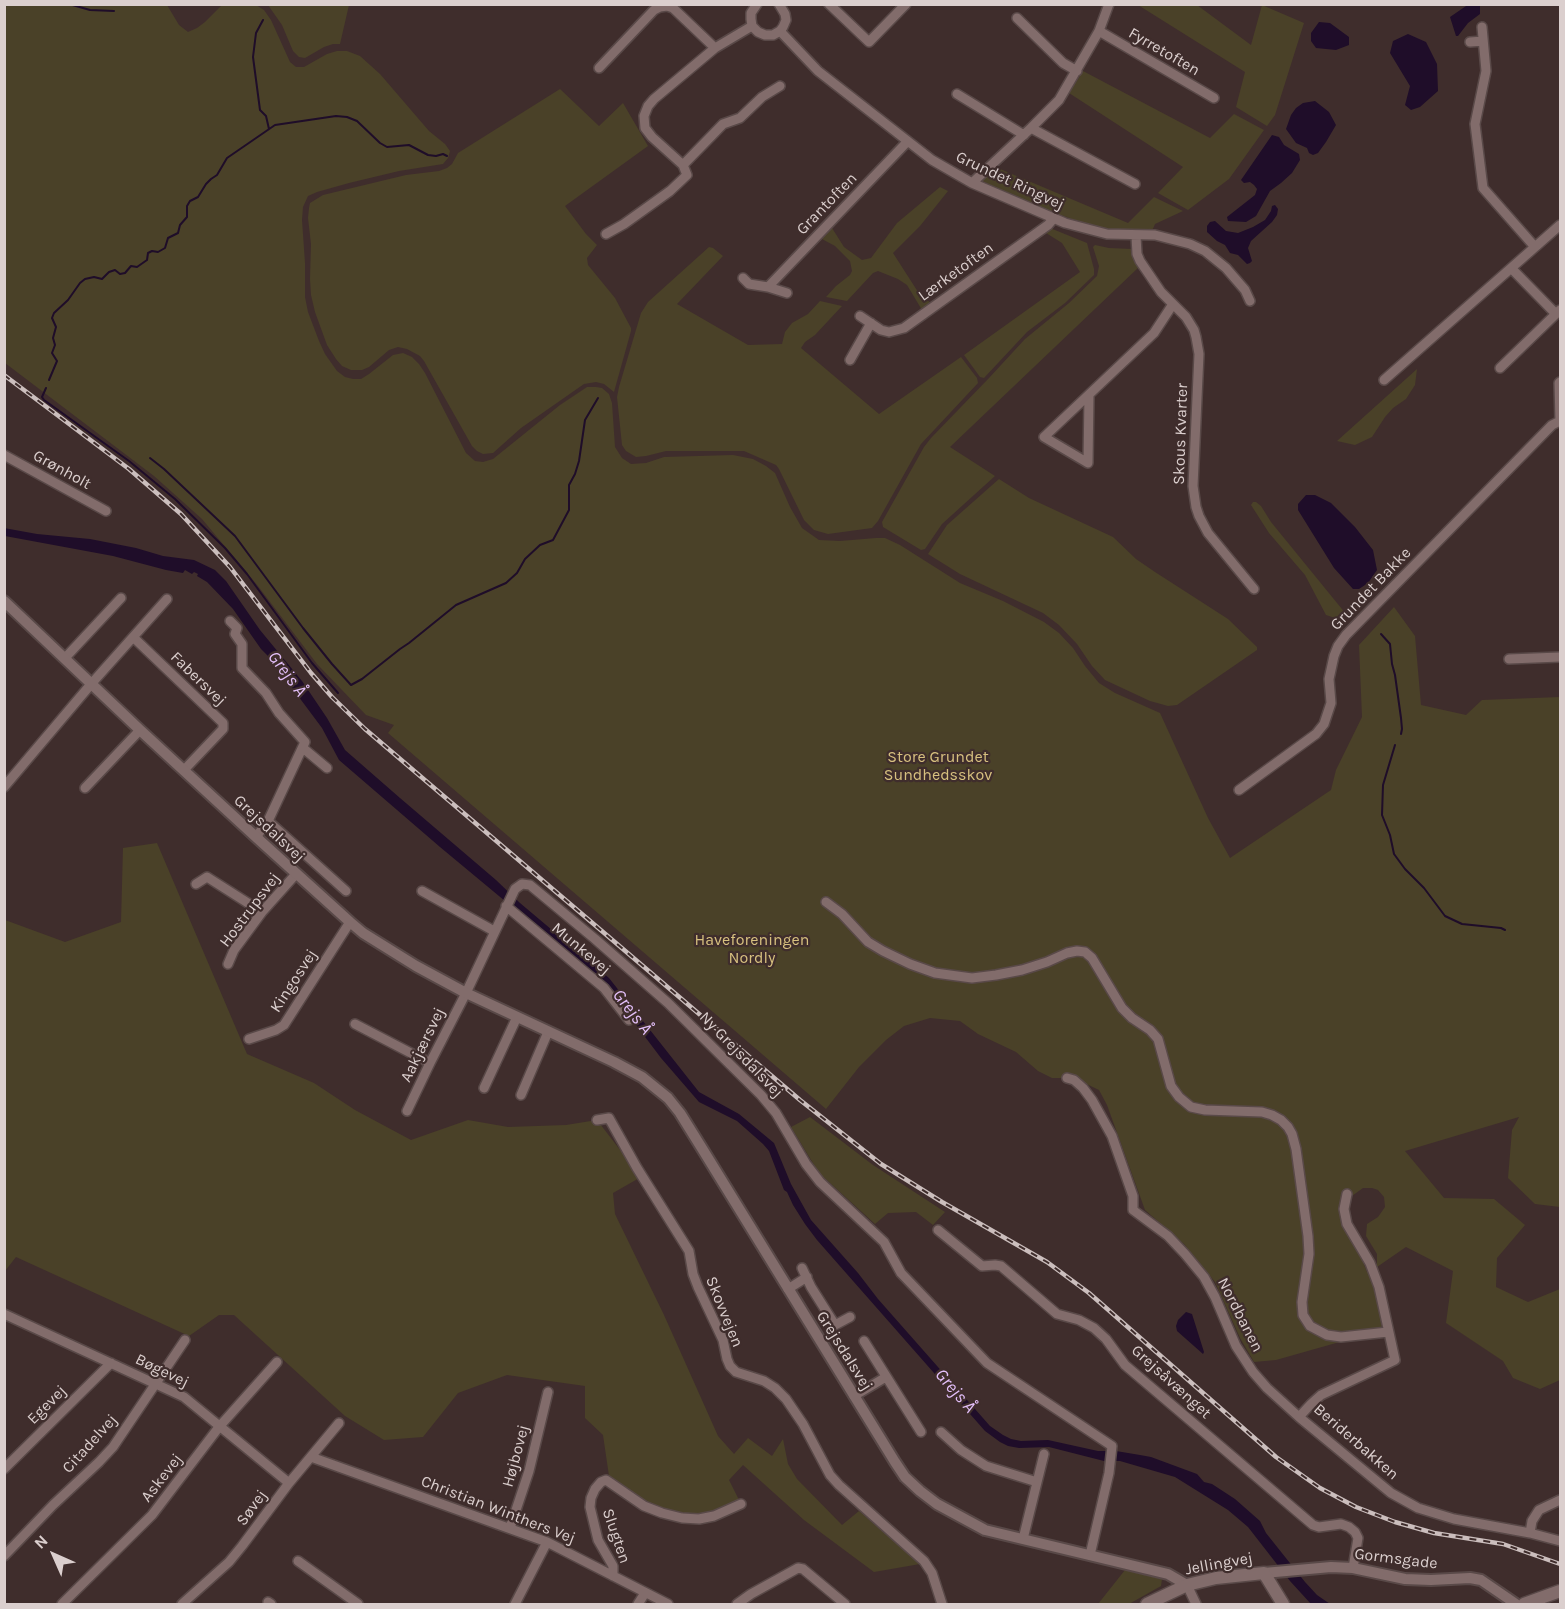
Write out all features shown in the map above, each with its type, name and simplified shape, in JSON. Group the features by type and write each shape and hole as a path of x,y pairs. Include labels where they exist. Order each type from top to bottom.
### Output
{"main road":[{"name":"Jellingvej","path":"1147,1605 1187,1584 1269,1572"},
{"path":"1269,1572 1282,1605"},
{"path":"1524,1605 1560,1592"},
{"path":"1544,1605 1560,1597"}],"street":[{"path":"757,4 751,13 752,26 765,35 773,35 780,31 786,20 781,5"},
{"path":"829,4 869,42 906,4"},
{"path":"972,183 1059,100 1099,32 1109,4"},
{"path":"599,69 654,10 660,7 673,8 714,48"},
{"path":"1017,18 1063,63 1077,71"},
{"path":"606,234 670,191 687,175 682,165 645,128 644,116 648,106 714,48 752,26"},
{"path":"1482,27 1486,71 1475,124 1483,188 1535,248"},
{"name":"Grundet Ringvej","path":"780,31 818,71 907,142 932,160 972,183 1075,226 1107,234 1155,235 1190,244 1205,251 1226,268 1245,290 1250,301"},
{"name":"Fyrretoften","path":"1099,32 1214,98"},
{"path":"1470,42 1483,41"},
{"path":"682,165 723,124 740,118 762,97 780,86"},
{"path":"957,94 1135,184"},
{"name":"Grantoften","path":"768,287 907,142"},
{"name":"Lærketoften","path":"860,316 881,330 889,332 904,328 1048,225 1054,218"},
{"path":"1384,380 1560,225"},
{"name":"Skous Kvarter","path":"1136,236 1137,254 1140,261 1161,292 1186,317 1194,330 1199,354 1193,486 1196,507 1208,533 1254,589"},
{"path":"1500,368 1558,312 1512,269"},
{"path":"743,278 749,284 787,293"},
{"path":"1089,394 1089,463 1044,437 1089,394 1154,333 1173,304"},
{"path":"850,360 871,323"},
{"path":"1560,382 1560,422"},
{"name":"Grundet Bakke","path":"1239,790 1316,734 1324,724 1331,703 1329,679 1334,656 1346,635 1552,425 1560,422"},
{"name":"Grønholt","path":"4,455 106,511"},
{"path":"65,658 121,598"},
{"path":"4,787 167,599"},
{"name":"Grejsdalsvej","path":"5,602 140,730 350,922 393,953 466,993 614,1062 642,1077 668,1098 680,1113 894,1462 905,1477 920,1491 937,1504 985,1530 1168,1574 1187,1584"},
{"path":"230,621 237,628 235,634 242,644 242,668 266,693 279,713 305,742 268,821 256,837"},
{"name":"Fabersvej","path":"133,638 223,723 224,729 184,770"},
{"path":"1509,659 1560,657"},
{"path":"85,788 140,730"},
{"path":"303,748 327,768"},
{"path":"268,821 346,891"},
{"name":"Hostrupsvej","path":"228,964 234,950 262,912 296,874"},
{"path":"196,884 207,877 262,912"},
{"name":"Ny Grejsdalsvej","path":"466,993 513,893 519,885 525,883 596,939 668,1003 761,1095 776,1113 806,1164 820,1182 885,1242 901,1273 987,1363 1110,1444 1111,1462 1090,1555"},
{"path":"422,891 494,931"},
{"path":"826,902 842,914 868,942 910,964 935,973 972,978 996,975 1022,970 1067,953 1085,952 1092,958 1122,1008 1158,1039 1171,1086 1179,1097 1191,1107 1205,1110 1262,1112 1281,1120 1288,1127 1296,1149 1308,1236 1309,1254 1302,1302 1303,1315 1310,1326 1327,1335 1341,1337 1388,1332"},
{"name":"Munkevej","path":"507,905 596,980 629,1020"},
{"name":"Kingosvej","path":"249,1039 285,1025 350,922"},
{"name":"Aakjærsvej","path":"407,1111 466,993"},
{"path":"484,1088 518,1017"},
{"path":"355,1024 430,1063"},
{"path":"521,1095 548,1032"},
{"name":"Nordbanen","path":"1067,1078 1074,1080 1083,1088 1113,1136 1133,1196 1134,1210 1168,1236 1204,1277 1236,1346 1253,1372 1299,1417"},
{"name":"Skovvejen","path":"597,1120 609,1118 689,1251 693,1274 723,1340 730,1366 736,1372 764,1381 786,1399 803,1424 830,1475 924,1561 932,1573 942,1605"},
{"name":"Beriderbakken","path":"1347,1194 1344,1209 1347,1224 1370,1263 1395,1360 1321,1395 1299,1417 1384,1487 1418,1508 1454,1519 1560,1540"},
{"name":"Grejsåvænget","path":"938,1230 982,1266 1001,1266 1058,1314 1079,1320 1094,1328 1125,1365 1313,1525 1319,1527 1341,1524 1349,1527 1358,1538 1353,1568"},
{"path":"802,1268 835,1325 850,1317"},
{"path":"788,1289 807,1277"},
{"name":"Bøgevej","path":"4,1314 184,1397 289,1483"},
{"name":"Citadelvej","path":"4,1556 113,1447 185,1340"},
{"path":"864,1341 921,1432"},
{"name":"Egevej","path":"4,1469 111,1362"},
{"name":"Askevej","path":"62,1605 152,1515 219,1427 277,1362"},
{"path":"854,1396 886,1377"},
{"name":"Højbovej","path":"510,1528 529,1471 548,1392"},
{"name":"Søvej","path":"182,1605 236,1554 289,1483 339,1423"},
{"path":"941,1432 961,1450 986,1466 1037,1482"},
{"path":"1023,1539 1044,1454"},
{"name":"Christian Winthers Vej","path":"311,1457 547,1542 668,1605"},
{"name":"Slugten","path":"613,1576 613,1566 598,1540 590,1507 591,1498 601,1482 606,1480 644,1506 682,1518 699,1519 714,1516 741,1504"},
{"path":"1530,1533 1532,1521 1539,1510 1560,1500"},
{"path":"515,1605 547,1542"},
{"path":"298,1561 358,1605"},
{"name":"Gormsgade","path":"1269,1572 1331,1567 1353,1568 1405,1579 1470,1578 1480,1580 1516,1605"},
{"path":"737,1605 751,1594 798,1568 803,1569 845,1605"},
{"path":"1187,1584 1195,1603"},
{"path":"638,1605 645,1593"}],"green space":[{"name":"Store Grundet Sundhedsskov","path":"4,5 167,5 179,25 188,32 205,22 222,5 256,5 264,10 271,20 290,62 296,67 304,67 337,51 347,51 360,56 380,74 429,131 450,151 443,164 399,171 308,196 303,207 302,220 305,297 308,312 325,354 337,371 345,377 361,379 393,355 403,353 412,357 425,373 466,453 475,461 483,462 493,459 560,405 587,387 602,388 609,394 612,403 615,447 622,458 631,464 646,463 664,457 733,455 753,459 775,473 802,528 819,540 885,538 900,545 960,583 1044,622 1059,633 1073,648 1099,683 1115,693 1160,713 1208,818 1230,858 1331,790 1336,770 1362,717 1359,645 1394,607 1415,636 1421,705 1466,715 1482,700 1560,697 1560,1207 1535,1204 1508,1178 1512,1130 1519,1117 1405,1151 1444,1198 1494,1199 1525,1225 1497,1258 1496,1287 1528,1302 1560,1289 1560,1380 1540,1389 1513,1378 1503,1361 1446,1323 1453,1271 1406,1247 1377,1267 1382,1330 1276,1360 1254,1362 1240,1338 1215,1282 1184,1244 1145,1210 1107,1105 1099,1090 1074,1078 1052,1078 1038,1071 1016,1052 978,1034 960,1021 930,1018 904,1026 859,1067 826,1109 388,733 394,725 366,715 317,664 258,586 202,519 154,476 5,363","holes":["1363,1188 1378,1190 1384,1197 1385,1207 1378,1217 1367,1224 1366,1236 1377,1254 1377,1266 1367,1272 1345,1201"]},
{"path":"268,5 349,5 340,44 324,47 305,58 299,57 293,51 282,25"},
{"path":"1138,5 1197,5 1251,45 1262,5 1304,23 1275,115 1267,126 1236,107 1245,72"},
{"path":"1083,71 1210,138 1234,114 1264,130 1229,179 1188,210 1158,193 1183,167 1069,93"},
{"path":"560,89 599,126 623,103 648,146 565,206 597,245 587,258 588,265 615,298 631,331 614,392 604,384 596,382 584,384 521,428 493,453 483,454 472,446 420,356 398,347 389,350 362,370 351,370 342,366 336,359 327,345 311,295 311,244 308,218 310,203 323,195 406,175 447,168 458,153"},
{"path":"993,166 1128,223 1154,197 1183,211 1155,224 1152,231 1100,229 1044,209 982,181 982,177"},
{"path":"940,187 948,191 920,226 893,253 920,295 931,303 922,310 907,285 878,271 873,273 847,301 826,297 852,271 850,261 835,246 822,239 832,228 844,247 862,260 871,258 897,223"},
{"path":"1050,228 1087,243 1094,275 1065,303 1027,332 984,378 980,377 964,355 1080,272 1062,243 1046,233"},
{"path":"1095,245 1132,249 1139,267 950,447 995,476 942,524 925,549 921,550 883,527 882,522 931,438 1025,339 1069,303 1097,276 1099,266 1093,247"},
{"path":"709,247 723,256 677,304 748,345 782,344 785,332 792,323 808,314 820,301 842,306 801,348 879,414 961,357 977,378 978,383 921,444 872,528 828,534 814,530 804,520 776,465 744,451 666,451 636,457 626,451 622,445 617,397 641,313 648,302"},
{"path":"1417,369 1415,385 1406,399 1393,408 1372,437 1355,445 1337,441"},
{"path":"999,479 1029,498 1113,537 1136,559 1228,619 1257,647 1257,650 1177,705 1168,706 1150,701 1105,680 1077,644 1059,625 1043,613 960,574 928,554 947,525"},
{"path":"1253,502 1261,506 1271,522 1346,614 1344,617 1335,618 1326,615 1305,575 1269,533 1251,505"},
{"path":"157,843 247,1054 314,1083 355,1110 411,1140 468,1120 508,1127 566,1125 597,1120 641,1177 613,1193 615,1214 664,1315 718,1436 734,1454 748,1438 772,1456 783,1439 788,1464 797,1479 842,1525 859,1511 920,1564 874,1572 804,1520 743,1465 729,1480 739,1500 729,1507 707,1514 682,1513 662,1509 646,1502 609,1476 603,1435 585,1418 585,1386 507,1375 458,1393 423,1437 384,1440 345,1416 234,1315 219,1315 189,1336 16,1257 5,1271 5,920 65,942 121,922 123,848"},
{"path":"810,1117 873,1165 945,1212 933,1225 916,1212 888,1213 875,1224 819,1173 791,1127"},
{"path":"1125,1570 1162,1579 1161,1586 1129,1604 1098,1604"}],"water":[{"path":"1469,4 1480,6 1480,14 1456,36 1450,17"},
{"path":"1319,22 1330,23 1349,37 1349,45 1336,50 1316,48 1311,41 1311,33"},
{"path":"1408,34 1426,42 1437,64 1438,91 1420,107 1411,110 1405,105 1410,86 1390,53 1393,41"},
{"path":"1315,101 1329,112 1336,125 1318,153 1313,155 1307,148 1296,143 1286,129 1296,108 1303,103"},
{"path":"1272,135 1279,137 1284,145 1299,154 1300,160 1292,173 1270,191 1256,216 1246,222 1228,221 1227,217 1255,195 1257,189 1254,185 1241,180"},
{"path":"1275,205 1278,209 1277,215 1251,241 1248,248 1252,261 1250,263 1247,264 1238,255 1230,253 1225,245 1207,232 1207,226 1210,222 1215,221 1226,231 1238,233 1265,220 1272,206"},
{"path":"1306,495 1315,495 1331,503 1355,527 1373,550 1377,570 1368,583 1359,589 1353,589 1334,568 1298,510 1298,504"},
{"name":"Grejs Å","path":"4,528 90,539 136,548 163,556 194,560 215,570 226,581 260,630 302,681 345,750 609,978 699,1092 739,1114 774,1143 791,1184 811,1220 990,1426 1011,1439 1048,1440 1098,1451 1116,1451 1151,1457 1197,1474 1204,1482 1212,1484 1235,1499 1260,1521 1266,1533 1305,1582 1317,1595 1330,1604 1311,1604 1248,1527 1228,1510 1175,1477 1120,1461 1104,1461 1049,1447 1008,1446 985,1431 817,1240 784,1190 769,1151 763,1144 737,1121 699,1102 661,1058 606,985 339,760 322,728 233,609 207,582 197,576 198,574 185,570 183,573 166,570 113,556 5,536"},
{"path":"1186,1312 1192,1314 1203,1354 1177,1331 1178,1320"}],"waterway":[{"path":"69,4 90,10 114,11"},
{"path":"263,20 256,33 253,57 260,110 266,116 269,129"},
{"path":"49,380 57,361 52,353 56,327 52,318 80,283 94,277 102,279 115,270 120,274 125,273 131,266 137,267 147,260 148,253 158,252 165,248 168,238 178,233 180,225 187,217 187,206 190,201 198,197 206,184 217,175 227,158 275,125 336,116 347,117 357,121 387,147 409,145 428,155 447,156"},
{"path":"46,388 42,397 44,400 129,461 175,499 225,548 247,574 312,663 338,693"},
{"path":"150,458 235,536 303,628 351,685 362,679 456,605 506,583 517,573 525,559 540,545 553,540 569,510 569,485 579,461 585,420 598,398"},
{"path":"1381,634 1390,644 1401,718 1401,734"},
{"path":"1395,745 1383,785 1382,815 1394,854 1445,916 1462,924 1505,930"}],"railway":[{"path":"4,375 129,469 181,514 230,567 311,673 365,729 800,1100 881,1164 1047,1262 1089,1293 1276,1457 1320,1488 1356,1507 1395,1522 1434,1533 1503,1544 1560,1564"}],"park label":[{"name":"Haveforeningen Nordly","path":"752,949"}]}
